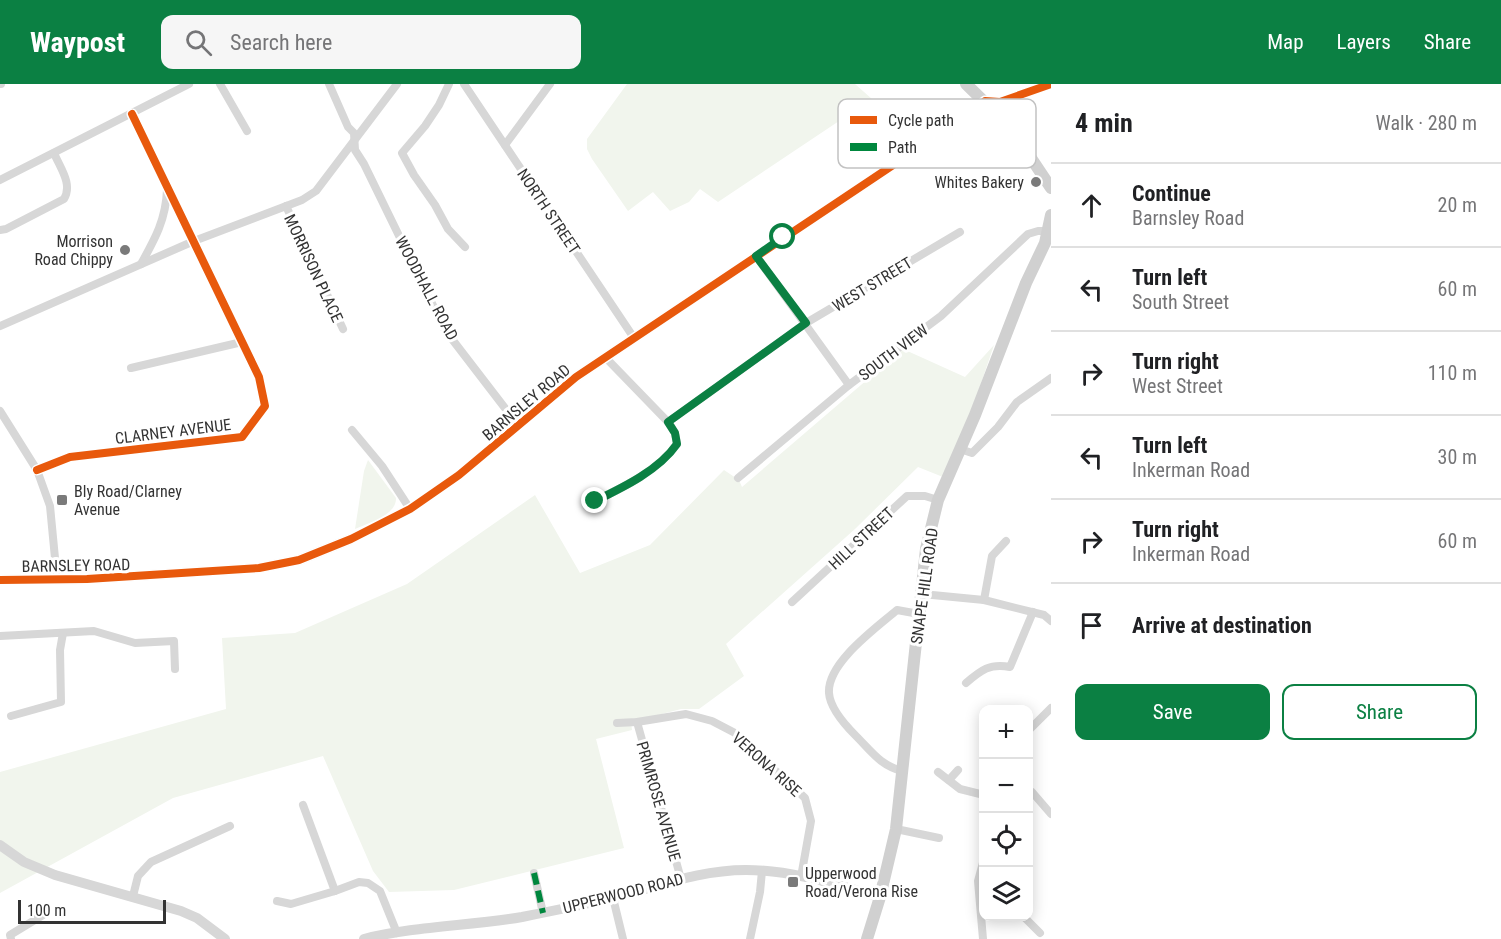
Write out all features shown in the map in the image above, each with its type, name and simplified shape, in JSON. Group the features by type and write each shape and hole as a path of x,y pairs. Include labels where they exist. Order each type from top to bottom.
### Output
{"main road":[{"path":"966,84 983,99"},
{"path":"1036,166 1051,188"},
{"name":"SNAPE HILL ROAD","path":"867,939 880,897 896,829 927,549 938,500 1026,283 1048,240 1051,215"}],"street":[{"path":"0,180 189,84"},
{"path":"220,84 247,131"},
{"name":"WOODHALL ROAD","path":"329,84 348,127 354,133 355,150 445,330 518,425"},
{"path":"0,326 194,241 302,200 316,191 397,84"},
{"path":"449,84 425,126 402,153 448,229 465,247"},
{"name":"NORTH STREET","path":"464,84 634,338"},
{"path":"505,145 550,84"},
{"path":"1008,99 1051,84"},
{"name":"CLARNEY AVENUE","path":"36,470 70,457 243,437 265,406 259,377 132,114"},
{"path":"0,230 64,200 68,192 68,185 54,153"},
{"name":"BARNSLEY ROAD","path":"0,580 230,571 287,563 351,539 410,509 459,475 553,395 605,357 888,168"},
{"path":"141,264 159,232 166,208 167,187"},
{"name":"MORRISON PLACE","path":"286,206 343,329"},
{"name":"SOUTH VIEW","path":"738,478 849,385 941,315 1028,234 1038,231 1048,240"},
{"name":"WEST STREET","path":"668,422 806,323 960,232"},
{"path":"756,256 849,385"},
{"path":"131,368 242,342"},
{"path":"595,501 635,479 668,457 677,444 675,433 668,422 605,357"},
{"path":"960,449 972,453 998,427 1017,402 1051,378"},
{"path":"0,411 36,470 50,506 57,579"},
{"path":"352,430 382,466 410,509"},
{"name":"HILL STREET","path":"792,602 907,496 925,496 938,500"},
{"path":"984,600 992,556 1006,541"},
{"path":"922,594 984,600 1044,615 1051,621"},
{"path":"902,771 887,767 851,731 830,700 830,683 841,662 870,632 897,610 919,614"},
{"path":"966,683 989,666 1010,667 1033,612"},
{"path":"0,636 94,631 135,643 174,641 175,669"},
{"path":"11,717 61,702 60,650 63,633"},
{"path":"1033,727 1051,708"},
{"name":"VERONA RISE","path":"617,723 686,714 712,721 735,733 805,798 811,821 801,877"},
{"name":"PRIMROSE AVENUE","path":"637,722 681,879"},
{"path":"949,780 958,770"},
{"path":"938,772 960,789 979,794"},
{"path":"1033,793 1051,814"},
{"path":"303,805 335,891"},
{"path":"133,896 138,876 151,862 231,826"},
{"path":"896,829 939,838"},
{"path":"0,845 24,862 55,875 181,911 197,918 225,939"},
{"path":"750,939 762,871"},
{"name":"UPPERWOOD ROAD","path":"364,939 543,913 613,898 709,872 762,871 825,881 880,897"},
{"path":"534,873 543,913"},
{"path":"277,901 291,904 359,882 374,886 384,899 397,933"},
{"path":"613,898 623,939"},
{"path":"11,939 10,935 43,915"},
{"path":"982,921 983,939"},
{"path":"1028,921 1040,933"}],"shaded area":[{"path":"627,84 855,84 872,99 838,99 838,122 718,202 700,189 689,202 670,211 653,192 628,211 592,159 587,149 587,139"},
{"path":"994,345 974,404 943,477 918,467 855,529 726,644 744,676 699,709 681,709 631,722 632,730 596,739 624,848 454,890 389,892 373,871 323,756 173,798 0,893 0,772 226,709 222,638 295,633 407,584 535,495 580,573 650,545 724,470 739,480 742,487 903,349 965,377"},
{"path":"368,460 396,498 395,504 381,518 355,529 364,471"}],"marked path":[{"path":"534,873 543,913"}],"cycle path":[{"path":"1008,99 1051,84"},
{"path":"37,470 70,457 242,437 265,406 259,377 132,114"},
{"path":"0,580 87,579 259,568 299,560 351,539 410,509 459,475 576,377 889,168"}],"place":[{"name":"Whites Bakery","path":"1036,182"},
{"name":"Morrison Road Chippy","path":"125,250"},
{"name":"Bly Road/Clarney Avenue","path":"62,500"},
{"name":"Upperwood Road/Verona Rise","path":"793,882"}],"route":[{"path":"595,501 635,479 668,457 677,444 675,433 668,422 806,323 756,256 783,237"}]}
